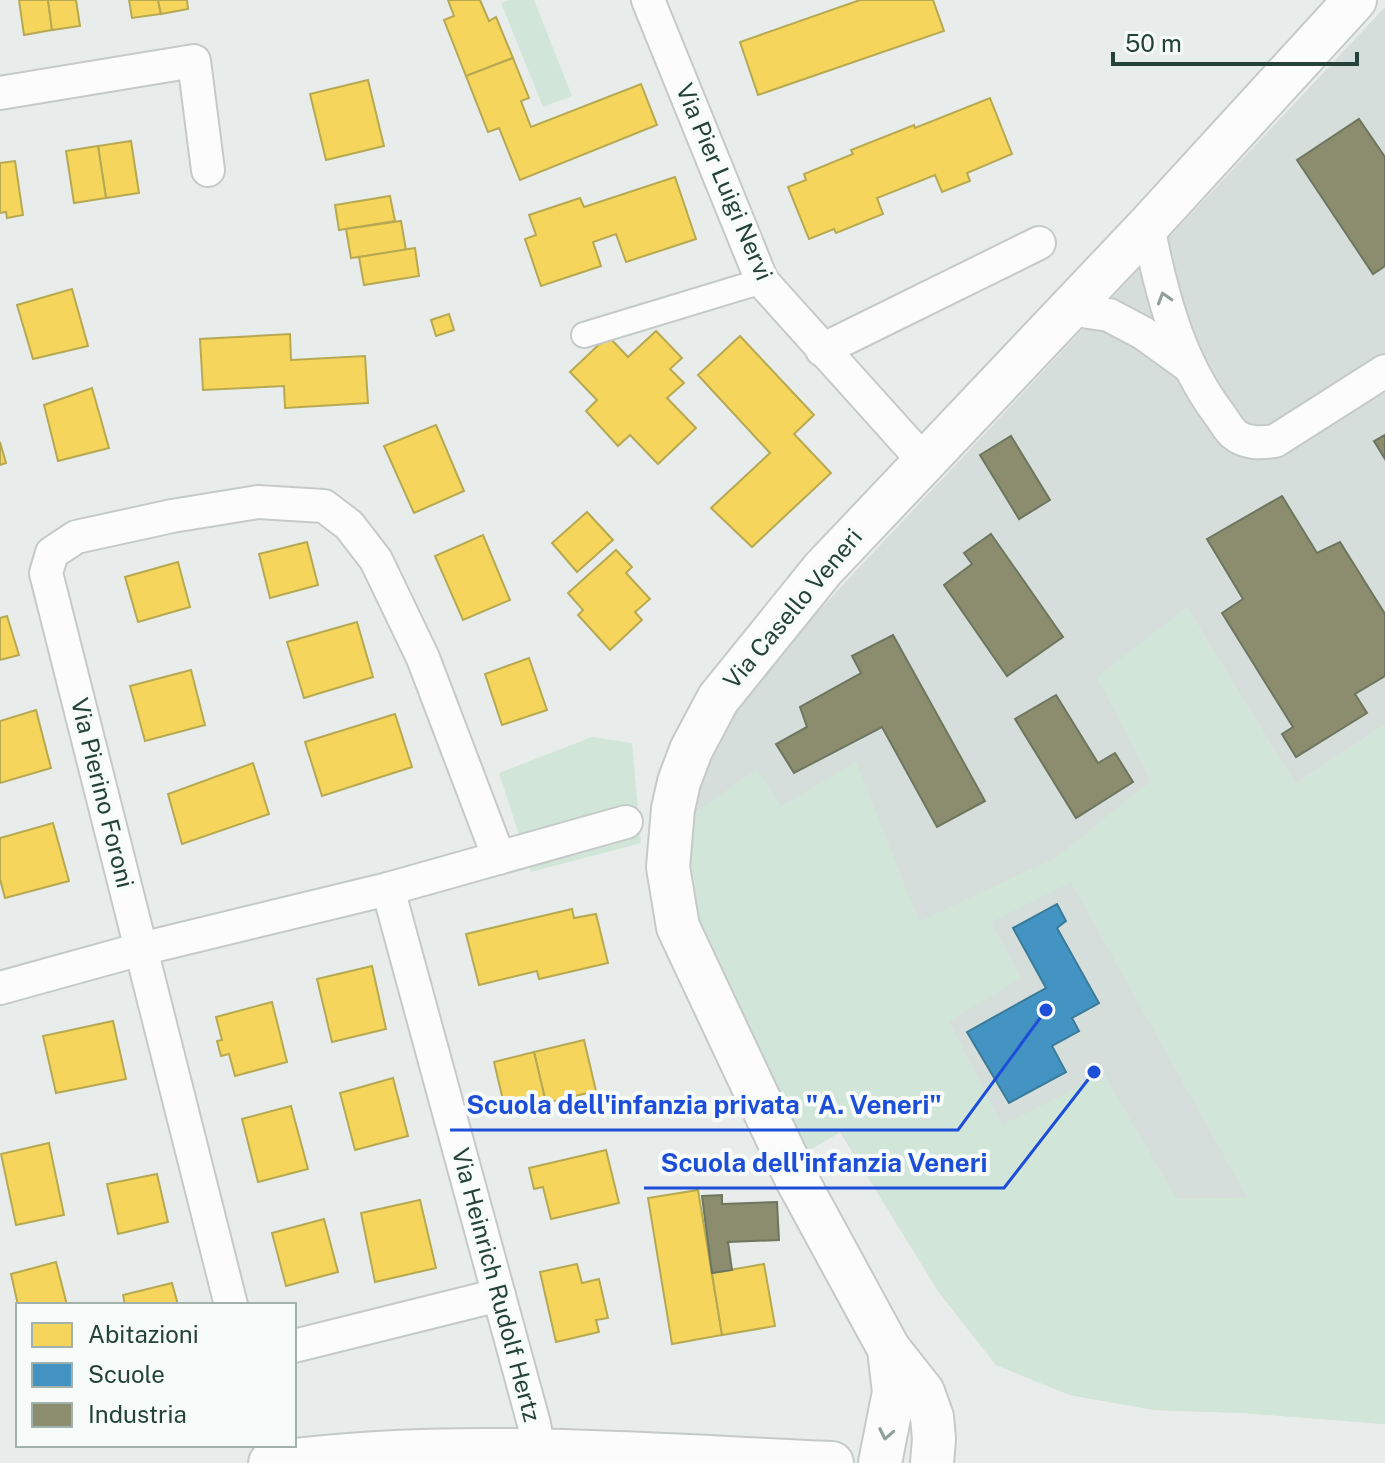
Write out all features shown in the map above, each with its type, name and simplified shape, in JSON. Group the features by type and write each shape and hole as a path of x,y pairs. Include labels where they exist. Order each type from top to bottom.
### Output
{"street":[{"name":"Via Pier Luigi Nervi","path":"648,0 762,281 923,460"},
{"name":"Via Casello Veneri","path":"932,1463 932,1417 923,1392 889,1349 796,1178 678,927 668,867 673,809 679,782 691,750 718,699 823,569 1148,226 1355,0"},
{"path":"0,93 194,61 208,170"},
{"path":"1148,226 1164,299 1190,367 1212,405 1235,435 1256,444 1275,441 1385,371"},
{"path":"822,350 1039,243"},
{"path":"584,335 762,281"},
{"path":"1068,309 1109,315 1143,333 1190,367"},
{"name":"Via Pierino Foroni","path":"230,1303 46,573 52,553 76,537 172,516 258,502 324,506 349,525 376,560 423,658 499,858"},
{"path":"0,988 141,949 388,889 626,822"},
{"name":"Via Heinrich Rudolf Hertz","path":"388,889 539,1451"},
{"path":"296,1346 499,1295"},
{"name":"Via Casello Veneri","path":"880,1463 894,1392 889,1349"},
{"path":"270,1463 539,1451 832,1463"}],"shaded area":[{"path":"1385,7 1385,725 1295,784 1187,608 1098,677 1151,780 1385,1424 1244,1413 1155,1410 1070,1395 996,1365 938,1291 840,1132 856,763 781,807 757,770 691,816 713,743 733,702"}],"green space":[{"path":"534,0 572,96 543,107 501,3"},
{"path":"1187,608 1295,784 1385,725 1385,1424 1244,1413 1155,1410 1070,1395 996,1365 938,1291 841,1132 803,1154 692,924 687,869 691,816 757,769 781,807 856,762 919,922 1057,857 1151,781 1097,677","holes":["1071,882 1247,1198 1177,1199 1104,1075 1002,1125 949,1021 1021,978 991,922"]},
{"path":"592,737 632,743 641,843 531,872 499,773"}],"building: Abitazioni":[{"path":"19,0 48,0 52,30 24,35"},
{"path":"48,0 76,0 80,26 52,30"},
{"path":"129,0 158,0 161,14 132,18"},
{"path":"158,0 187,0 188,9 161,14"},
{"path":"448,0 480,0 489,21 496,17 513,58 466,76 444,20 454,16"},
{"path":"860,0 933,0 944,31 758,95 740,42"},
{"path":"513,58 529,98 521,101 531,127 641,84 657,125 520,180 499,128 488,132 466,76"},
{"path":"368,80 384,146 326,160 310,94"},
{"path":"990,98 1012,154 967,173 970,181 942,192 935,175 877,198 883,214 836,233 834,229 809,239 788,187 806,180 804,174 853,154 851,150"},
{"path":"131,141 139,193 106,198 98,146"},
{"path":"98,146 106,198 74,203 66,151"},
{"path":"15,161 23,215 7,218 6,212 0,213 0,163"},
{"path":"675,177 696,239 626,262 616,234 593,242 601,266 541,286 525,239 536,235 529,215 580,198 584,207"},
{"path":"390,196 395,221 339,230 335,205"},
{"path":"401,221 406,250 351,258 346,229"},
{"path":"415,248 419,276 364,285 359,257"},
{"path":"72,289 88,346 33,359 17,305"},
{"path":"449,314 454,330 436,336 431,320"},
{"path":"656,331 682,358 670,369 684,383 667,398 696,428 658,464 630,435 618,446 586,411 597,400 570,372 608,336 628,357"},
{"path":"290,334 291,360 365,356 368,403 285,408 284,386 203,390 200,339"},
{"path":"740,336 814,415 794,434 831,473 752,547 711,508 770,453 698,375"},
{"path":"92,388 109,448 58,461 44,405"},
{"path":"436,425 464,491 414,513 384,446"},
{"path":"0,442 6,463 0,465"},
{"path":"587,512 613,540 577,572 552,543"},
{"path":"483,535 510,600 463,620 435,556"},
{"path":"307,542 318,585 270,598 259,554"},
{"path":"616,550 632,567 626,573 650,599 635,612 642,620 610,650 578,615 583,610 568,593"},
{"path":"178,562 190,607 138,622 125,577"},
{"path":"7,616 19,655 0,660 0,618"},
{"path":"357,622 373,677 304,698 287,642"},
{"path":"529,658 547,710 502,725 485,674"},
{"path":"191,670 205,725 145,741 130,686"},
{"path":"36,710 51,768 0,783 0,721"},
{"path":"395,714 412,767 322,796 305,742"},
{"path":"253,763 269,814 182,844 168,794"},
{"path":"53,823 69,881 5,898 0,879 0,838"},
{"path":"572,909 574,918 596,914 608,963 539,979 537,971 479,985 466,934"},
{"path":"372,966 386,1029 332,1042 317,979"},
{"path":"272,1002 287,1062 235,1076 229,1054 221,1056 217,1041 222,1040 216,1017"},
{"path":"113,1021 126,1079 56,1093 43,1036"},
{"path":"584,1040 596,1091 546,1103 534,1052"},
{"path":"534,1052 546,1103 506,1113 494,1062"},
{"path":"393,1078 408,1136 355,1150 340,1093"},
{"path":"291,1106 308,1169 258,1182 242,1119"},
{"path":"49,1143 64,1215 16,1225 1,1154"},
{"path":"606,1150 619,1203 551,1219 543,1187 534,1189 529,1168"},
{"path":"157,1174 168,1222 118,1234 107,1184"},
{"path":"698,1190 722,1335 672,1344 648,1198"},
{"path":"420,1200 436,1268 375,1282 361,1213"},
{"path":"324,1219 338,1272 286,1286 272,1233"},
{"path":"56,1262 66,1303 18,1303 11,1274"},
{"path":"577,1264 582,1283 599,1279 608,1318 596,1320 599,1332 556,1342 540,1272"},
{"path":"764,1264 775,1326 722,1335 712,1273"},
{"path":"172,1283 177,1303 125,1303 123,1295"}],"building: Scuole":[{"path":"1057,904 1066,921 1057,928 1099,1003 1072,1018 1079,1031 1052,1046 1066,1072 1009,1103 967,1032 1046,988 1013,928"}],"building: Industria":[{"path":"1359,119 1385,157 1385,266 1373,274 1297,160"},
{"path":"1385,435 1385,459 1374,441"},
{"path":"1011,436 1050,500 1019,519 980,455"},
{"path":"1282,496 1317,553 1340,542 1385,614 1385,676 1355,694 1367,713 1296,757 1282,734 1293,727 1222,613 1243,599 1207,539"},
{"path":"991,534 1063,637 1007,676 944,585 972,564 964,553"},
{"path":"893,635 985,801 937,827 882,727 794,773 776,744 807,727 800,707 861,673 852,656"},
{"path":"1056,695 1098,763 1115,753 1133,782 1076,818 1015,719"},
{"path":"722,1195 722,1204 777,1202 779,1240 728,1242 732,1270 712,1273 702,1196"}],"place":[{"name":"Scuola dell'infanzia privata \"A. Veneri\"","path":"1046,1010"},
{"name":"Scuola dell'infanzia Veneri","path":"1094,1072"}]}
